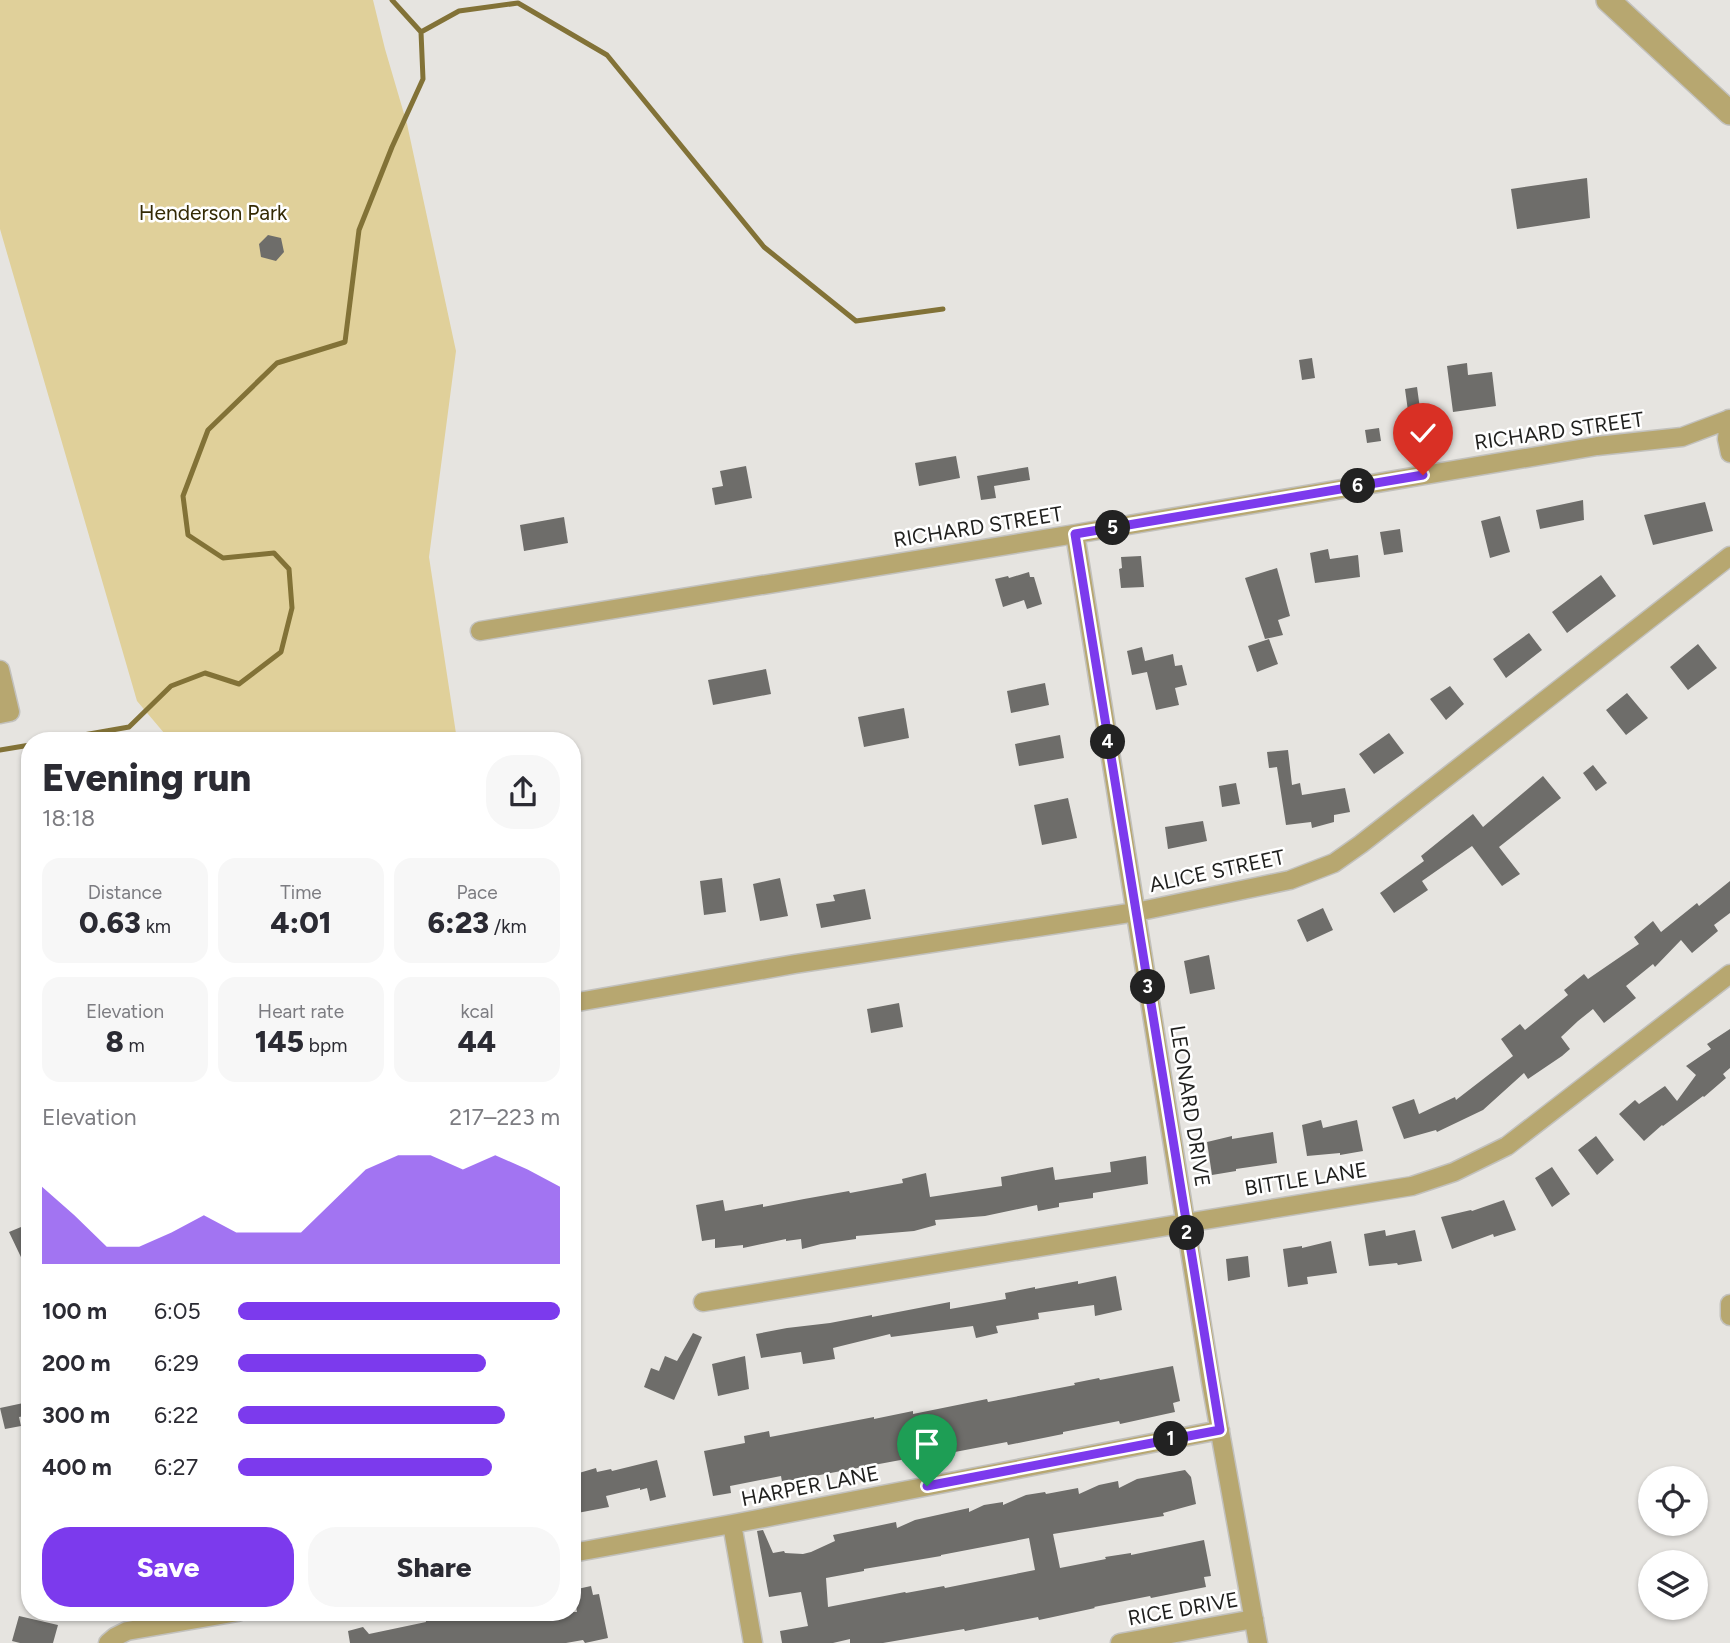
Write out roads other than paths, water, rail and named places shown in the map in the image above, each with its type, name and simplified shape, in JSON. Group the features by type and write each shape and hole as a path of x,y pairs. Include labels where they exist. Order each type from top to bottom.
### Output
{"street":[{"path":"1608,0 1730,113"},
{"path":"1729,419 1727,439 1730,453"},
{"name":"RICHARD STREET","path":"480,631 1597,446 1682,437 1729,419"},
{"name":"LEONARD DRIVE","path":"1075,534 1220,1430 1258,1643"},
{"name":"ALICE STREET","path":"581,1001 795,964 1136,912 1290,880 1334,863 1730,556"},
{"path":"0,670 5,713"},
{"name":"BITTLE LANE","path":"703,1302 1412,1186 1454,1172 1507,1146 1730,974"},
{"path":"1730,1304 1730,1316"},
{"name":"HARPER LANE","path":"581,1551 1220,1430"},
{"path":"732,1524 753,1643"},
{"name":"RICE DRIVE","path":"1120,1643 1254,1619"},
{"path":"108,1643 127,1631 185,1621"}],"waterway":[{"path":"101,732 129,727 171,686 205,673 239,684 281,652 292,608 289,569 274,553 223,558 188,535 183,496 208,430 277,363 345,342 359,230 423,79 421,32 392,0"},
{"path":"421,32 459,11 518,3 607,55 764,247 856,321 943,309"},
{"path":"0,750 21,746"}],"park label":[{"name":"Henderson Park","path":"213,213"}]}
